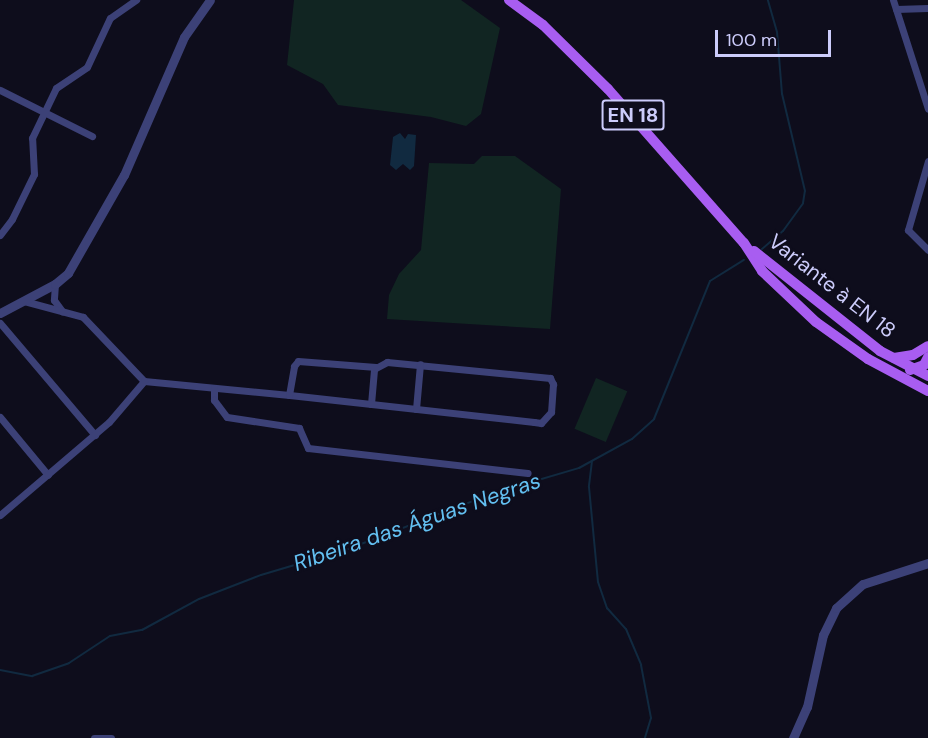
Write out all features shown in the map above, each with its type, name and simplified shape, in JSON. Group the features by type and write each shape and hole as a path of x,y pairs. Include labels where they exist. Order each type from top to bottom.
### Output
{"main road":[{"name":"Variante à EN 18","path":"508,0 543,25 608,89 744,243 762,271 816,322 892,372 928,391"},
{"name":"Variante à EN 18","path":"744,243 831,315 913,370 928,376"},
{"path":"894,358 913,355 928,346"},
{"path":"913,355 915,384"},
{"path":"892,372 913,370 924,365 928,358"}],"street":[{"path":"0,235 12,219 34,174 32,138 56,88 87,67 110,18 136,0"},
{"path":"0,313 56,284 68,273 98,224 144,135 184,36 210,0"},
{"path":"893,0 928,109"},
{"path":"896,9 928,8"},
{"path":"0,90 92,136"},
{"path":"928,161 908,230 928,250"},
{"path":"56,284 54,300 62,311"},
{"path":"24,301 83,317 144,381 541,423 547,421 551,412 553,384 550,378 420,364 387,362 376,366 298,361 294,366 289,395"},
{"path":"0,323 95,435"},
{"path":"416,409 420,364"},
{"path":"371,404 376,366"},
{"path":"0,515 95,435 144,381"},
{"path":"214,388 214,400 227,417 299,428 308,448 528,473"},
{"path":"0,417 3,428 48,475"},
{"path":"793,738 807,707 823,635 836,608 863,584 928,563"},
{"path":"94,738 111,738"}],"green space":[{"path":"294,0 461,0 500,28 481,114 466,126 431,117 338,105 323,84 287,65"},
{"path":"482,156 515,156 561,189 550,329 387,319 389,295 399,274 421,250 429,163 474,164"},
{"path":"596,378 627,391 606,442 575,429"}],"water":[{"path":"400,133 405,139 408,134 416,135 414,166 410,170 403,164 396,170 390,165 393,137"}],"waterway":[{"name":"Ribeira das Águas Negras","path":"762,249 783,231 803,203 805,191 782,94 777,32 768,0"},
{"name":"Ribeira das Águas Negras","path":"0,670 32,676 69,663 110,636 142,630 199,599 261,575 348,549 494,493 579,468 632,439 654,419 710,281 744,260"},
{"path":"592,461 589,487 598,582 607,608 626,629 641,665 651,718 645,738"}]}
